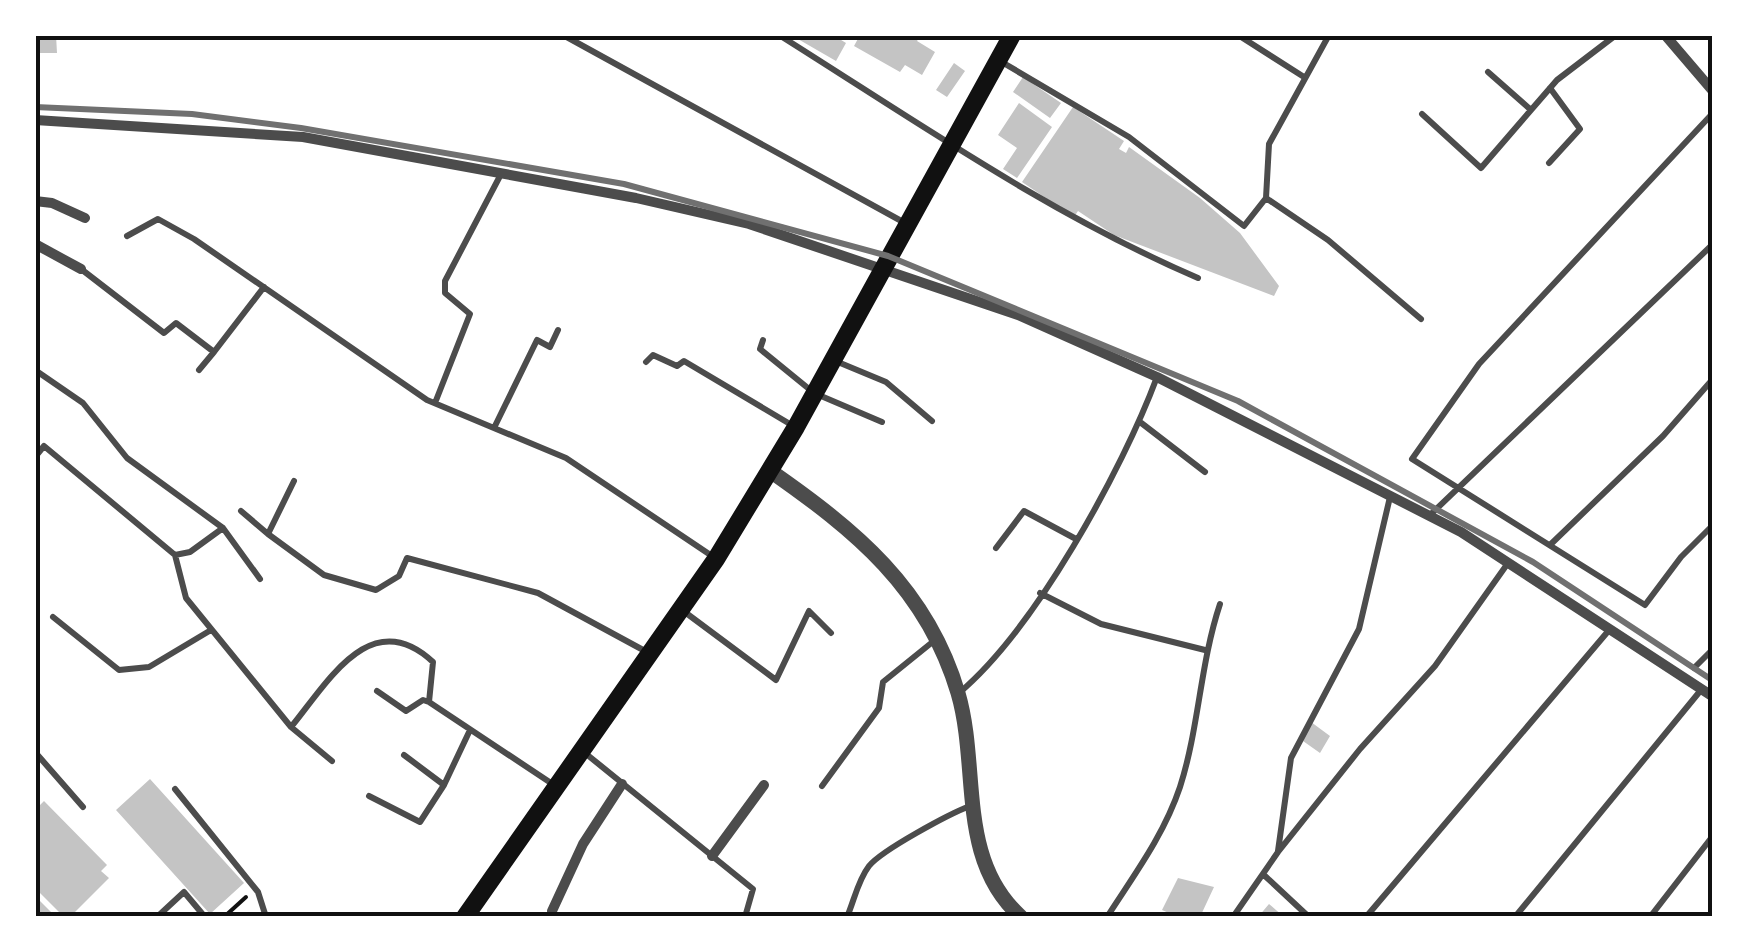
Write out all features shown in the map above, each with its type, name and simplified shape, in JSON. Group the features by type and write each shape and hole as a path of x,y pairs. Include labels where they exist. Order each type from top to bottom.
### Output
{"main road":[{"path":"465,917 716,559 796,427 999,60 1008,37"}],"street":[{"path":"1665,35 1712,90"},
{"path":"35,120 303,138 636,198 749,224 1018,315 1157,378 1477,537 1508,563 1712,696"},
{"path":"35,202 52,202 85,218"},
{"path":"35,244 81,270"},
{"path":"769,470 882,557 936,640 958,694 968,748 970,806 982,853 998,888 1022,917"},
{"path":"1523,573 1534,562"},
{"path":"552,911 583,844 622,784"},
{"path":"712,856 764,785"}],"lane":[{"path":"563,35 906,224"},
{"path":"779,35 1037,198 1127,248 1198,278"},
{"path":"1238,35 1304,78"},
{"path":"999,60 1128,137 1244,226 1266,198 1269,144 1329,35"},
{"path":"1422,114 1481,168 1550,88 1616,35"},
{"path":"1488,72 1531,110"},
{"path":"1549,163 1580,129 1550,88"},
{"path":"1712,114 1479,364 1412,460 1644,605 1681,557 1712,526"},
{"path":"435,403 470,314 444,294 445,282 500,176"},
{"path":"1266,198 1328,240 1422,319"},
{"path":"127,236 158,219 435,403 566,458 716,559"},
{"path":"1429,516 1712,244"},
{"path":"81,270 164,334 176,323 214,352"},
{"path":"199,370 264,287"},
{"path":"494,428 537,340 550,346 558,330"},
{"path":"763,340 760,350 814,392 882,422"},
{"path":"646,362 653,355 677,366 684,361 796,427"},
{"path":"832,359 886,382 932,421"},
{"path":"35,370 83,403 127,458 222,528 260,579"},
{"path":"958,694 996,660 1076,539 1140,422 1157,378"},
{"path":"1551,544 1663,436 1712,380"},
{"path":"1140,422 1205,472"},
{"path":"35,457 44,446 175,555 186,598 291,727 332,761"},
{"path":"268,534 294,481"},
{"path":"1278,852 1290,758 1359,629 1390,497"},
{"path":"241,511 324,575 376,590 399,576 407,558 538,593 651,654"},
{"path":"996,548 1024,511 1076,539"},
{"path":"175,555 190,552 222,528"},
{"path":"1233,917 1278,852 1435,666 1508,563"},
{"path":"1040,593 1101,624 1204,650"},
{"path":"1107,917 1162,832 1180,786 1204,650 1220,604"},
{"path":"682,609 776,680 809,611 832,632"},
{"path":"54,616 119,670 150,667 211,630"},
{"path":"1366,917 1610,629"},
{"path":"822,786 879,708 883,682 936,640"},
{"path":"291,727 350,655 370,642 417,646 434,662 428,702"},
{"path":"1694,668 1712,650"},
{"path":"1515,917 1702,689"},
{"path":"377,691 406,710 423,700 428,702 555,786"},
{"path":"369,796 420,822 444,785 470,730"},
{"path":"584,752 753,889 745,917"},
{"path":"404,756 444,785"},
{"path":"36,757 83,807"},
{"path":"175,789 258,892 266,917"},
{"path":"848,917 866,868 940,818 970,806"},
{"path":"1650,917 1712,837"},
{"path":"1265,876 1309,917"},
{"path":"157,917 184,892 205,917"}],"path":[{"path":"224,917 249,894"},
{"path":"229,899 236,906"}],"building":[{"path":"35,35 56,35 57,53 35,53"},
{"path":"791,35 833,35 846,43 836,61"},
{"path":"860,35 921,35 917,41 935,52 922,75 905,65 900,72 854,46"},
{"path":"954,63 965,71 947,97 936,90"},
{"path":"1023,77 1061,103 1050,118 1013,92"},
{"path":"1019,103 1052,127 1017,178 1003,169 1017,148 998,135"},
{"path":"1073,107 1124,141 1119,149 1126,153 1129,147 1200,198 1240,233 1279,286 1274,296 1114,235 1078,211 1074,217 1022,182"},
{"path":"1311,722 1330,736 1320,753 1303,741"},
{"path":"150,779 244,883 210,914 116,810"},
{"path":"44,801 107,865 101,871 109,878 70,917 64,917 35,888 35,810"},
{"path":"1178,878 1214,887 1200,917 1178,917 1162,910"},
{"path":"35,896 56,917 35,917"},
{"path":"1269,904 1284,917 1258,917"}],"railway":[{"path":"35,107 192,114 301,128 624,184 888,256 1238,401 1533,562 1712,680"}]}
